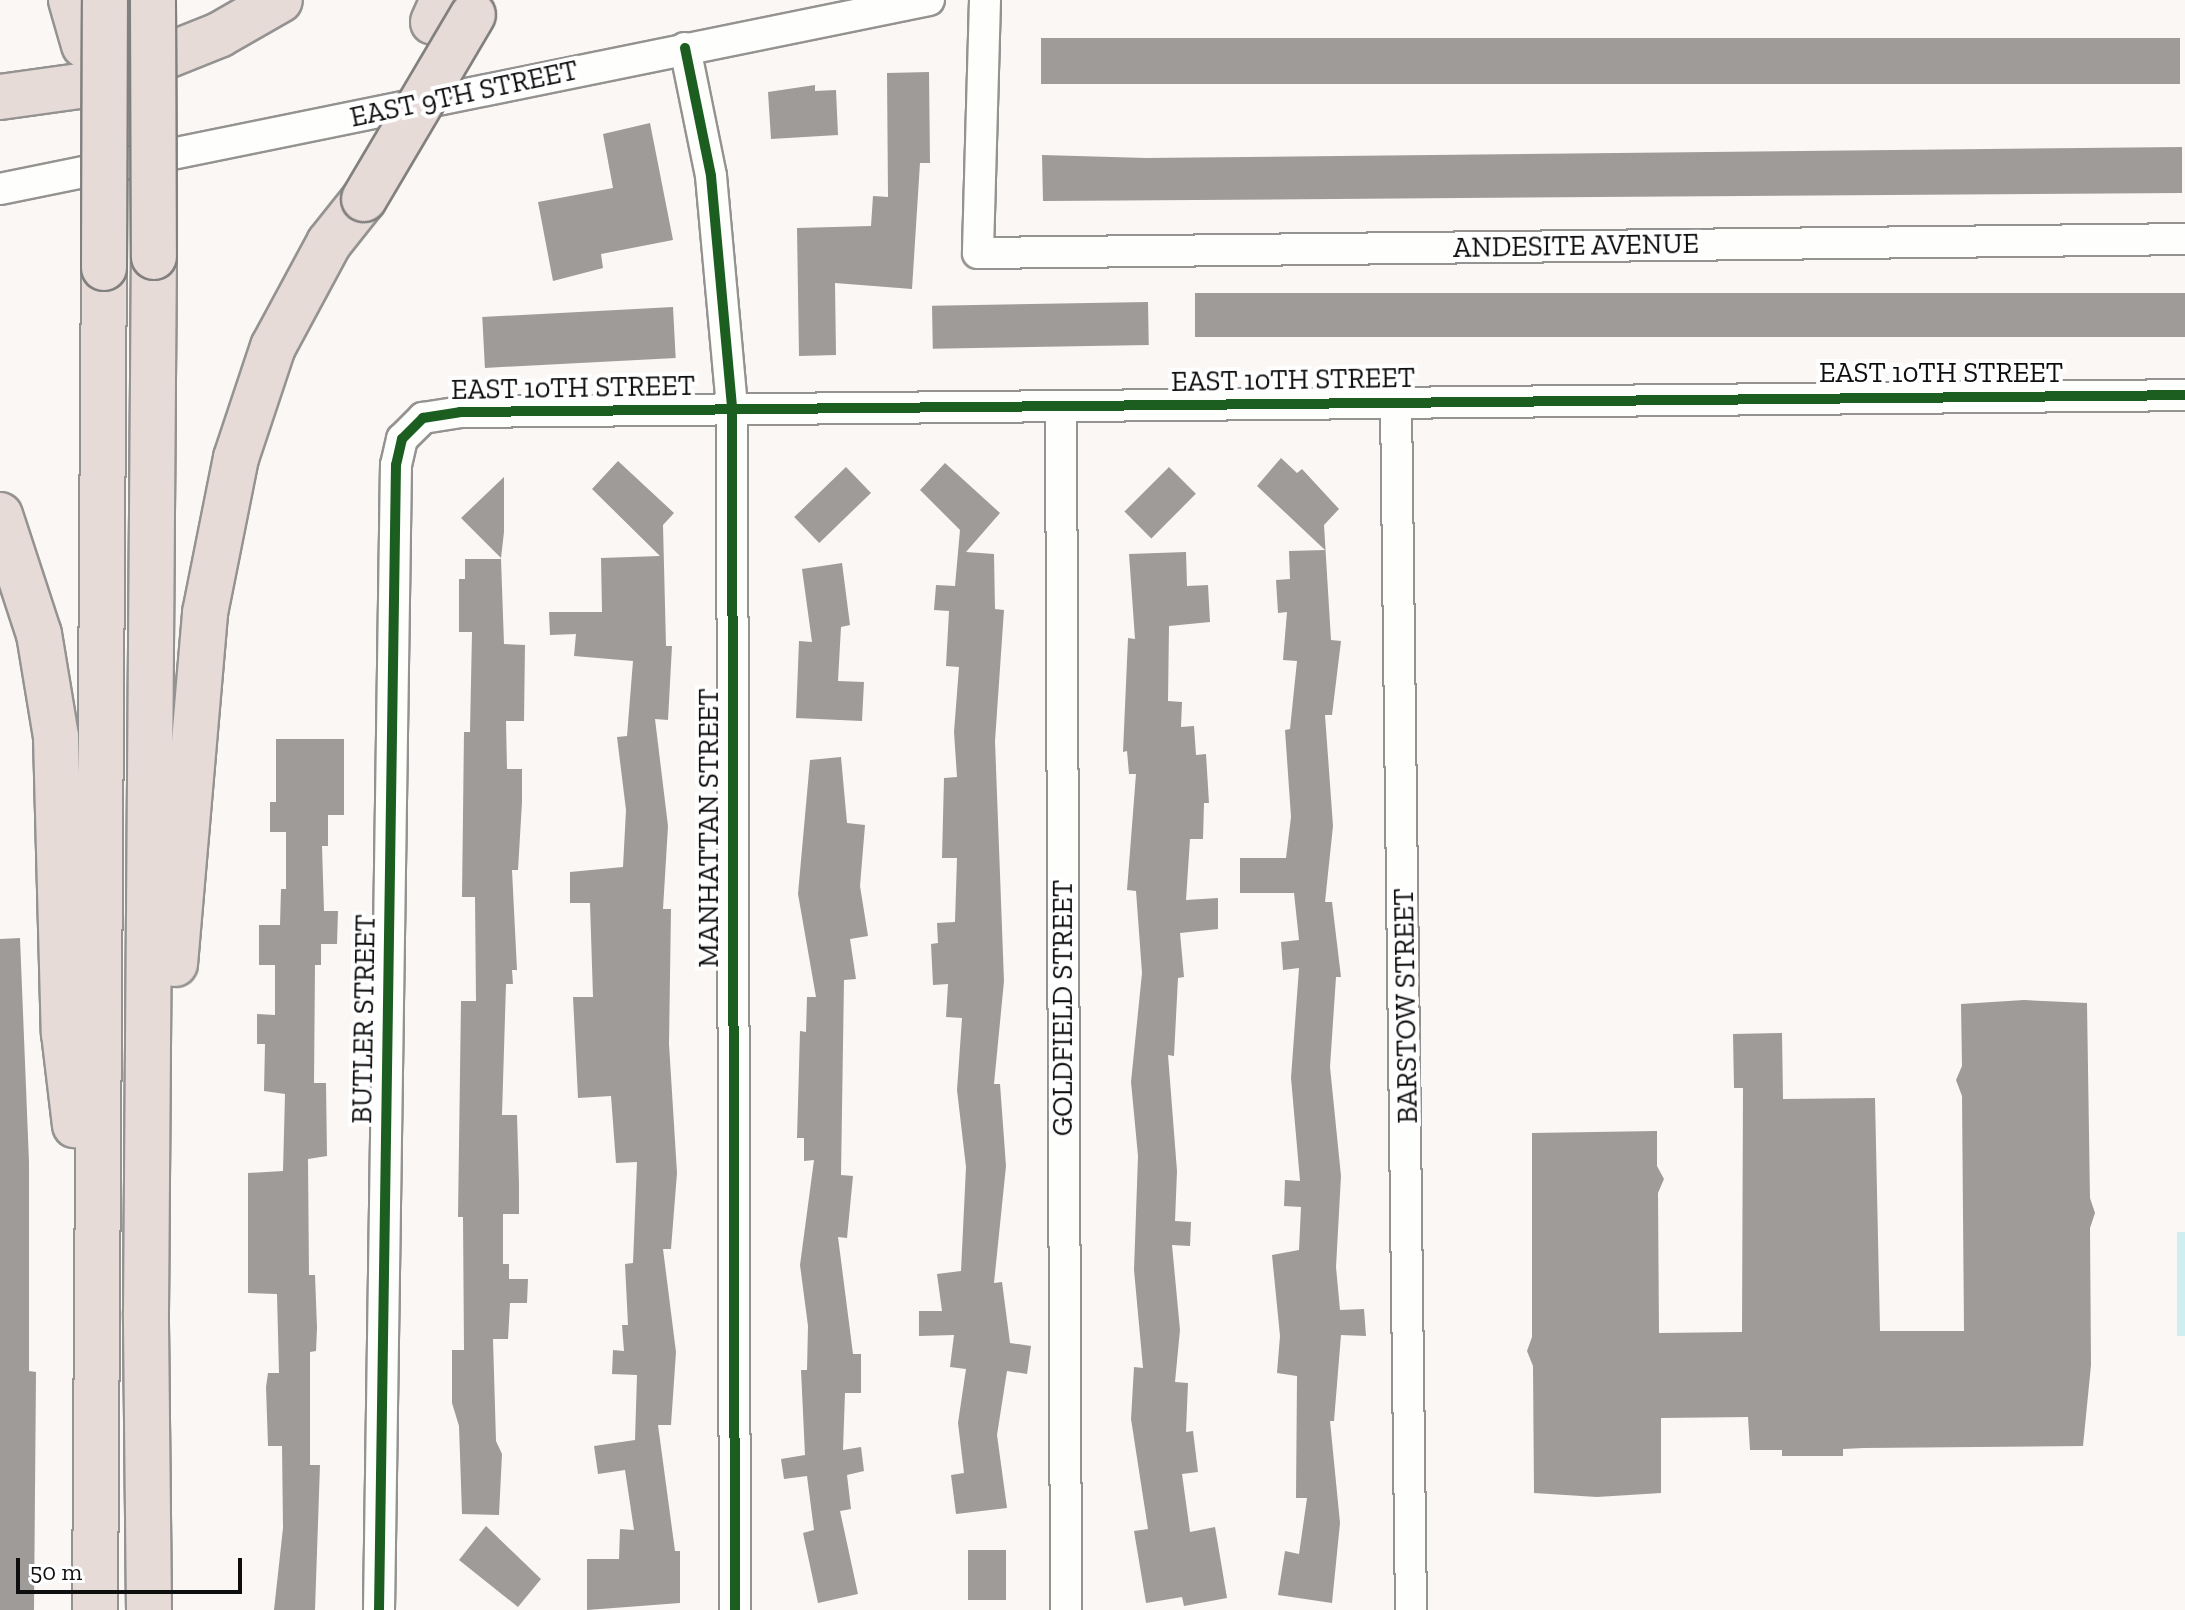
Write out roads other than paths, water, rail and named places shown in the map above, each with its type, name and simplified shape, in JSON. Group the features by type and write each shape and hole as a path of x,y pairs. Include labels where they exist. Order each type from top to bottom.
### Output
{"highway":[{"path":"71,0 105,109"},
{"path":"95,1610 105,0"},
{"path":"149,1610 146,1312 153,0"},
{"path":"0,97 79,86 119,75 219,35 280,0"},
{"path":"146,1312 199,665 213,562 236,458 273,347 458,9"},
{"path":"0,515 39,634 56,737 64,1033 98,1314"}],"street":[{"name":"EAST 9TH STREET","path":"0,189 685,48 796,12 929,0"},
{"name":"ANDESITE AVENUE","path":"985,0 978,253 2185,239"},
{"name":"MANHATTAN STREET","path":"685,48 711,176 732,409 735,1610"},
{"name":"EAST 10TH STREET","path":"407,431 423,418 460,412 2185,395"},
{"name":"BARSTOW STREET","path":"1396,402 1411,1610"},
{"name":"GOLDFIELD STREET","path":"1061,407 1066,1610"},
{"name":"BUTLER STREET","path":"379,1610 396,479 398,450 407,431"}],"water":[{"path":"2177,1232 2185,1232 2185,1336 2177,1336"}]}
